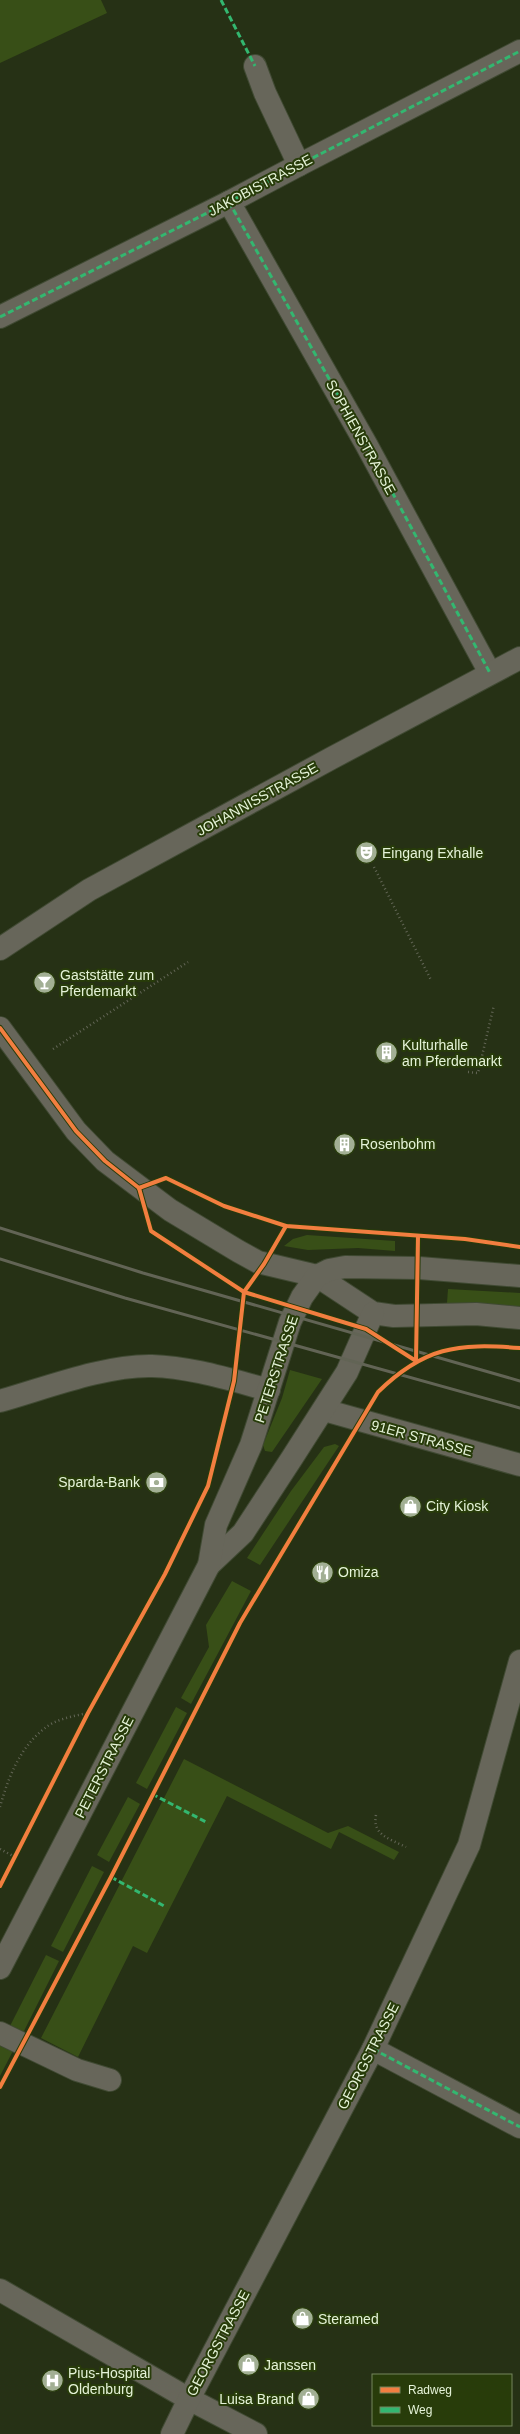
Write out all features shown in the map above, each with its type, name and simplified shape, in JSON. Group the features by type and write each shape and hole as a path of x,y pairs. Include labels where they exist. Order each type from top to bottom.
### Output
{"street":[{"name":"JAKOBISTRASSE","path":"0,317 229,202 299,164 520,51"},
{"path":"255,66 265,94 299,164"},
{"name":"SOPHIENSTRASSE","path":"229,202 366,444 490,673"},
{"name":"JOHANNISSTRASSE","path":"0,949 89,890 520,658"},
{"path":"0,1028 76,1131 105,1161 170,1210 251,1259 317,1276 373,1313 394,1316 476,1314 520,1318"},
{"path":"317,1276 329,1270 345,1267 419,1268 520,1276"},
{"name":"PETERSTRASSE","path":"0,1968 209,1565 216,1524 251,1445 290,1322 302,1297 317,1276"},
{"name":"PETERSTRASSE","path":"209,1565 243,1533 324,1410 347,1372 373,1313"},
{"path":"0,1401 106,1371 151,1366 192,1371 269,1390"},
{"name":"91ER STRASSE","path":"324,1410 520,1465"},
{"name":"GEORGSTRASSE","path":"172,2434 373,2049 469,1845 520,1661"},
{"path":"0,2033 77,2070 110,2080"},
{"path":"373,2049 520,2127"},
{"path":"0,2290 189,2399 256,2434"}],"path":[{"path":"374,867 431,980"},
{"path":"28,1065 188,962"},
{"path":"468,1072 478,1073 494,1005"},
{"path":"84,1720 92,1706"},
{"path":"0,1807 6,1784 13,1768 24,1751 45,1728 64,1719 88,1713"},
{"path":"376,1815 374,1824 378,1833 406,1847"},
{"path":"0,1849 15,1856"},
{"path":"12,1862 18,1850"}],"green space":[{"path":"0,0 101,0 107,13 0,63"},
{"path":"307,1235 395,1241 395,1251 358,1248 308,1250 284,1246 293,1239"},
{"path":"448,1289 520,1293 520,1307 447,1303"},
{"path":"290,1370 322,1379 272,1452 265,1451 263,1445 282,1398"},
{"path":"335,1444 339,1446 260,1565 247,1558 291,1491 324,1447"},
{"path":"232,1581 251,1591 191,1704 181,1698 209,1647 206,1625"},
{"path":"176,1707 187,1713 147,1789 136,1783"},
{"path":"184,1759 328,1833 348,1826 399,1852 394,1860 339,1832 331,1849 227,1796 147,1953 133,1946 78,2057 41,2038"},
{"path":"128,1797 140,1804 109,1862 97,1855"},
{"path":"92,1866 104,1872 63,1952 51,1946"},
{"path":"46,1955 59,1961 22,2035 9,2028"},
{"path":"3,2041 15,2047 0,2076 0,2046"}],"railway":[{"path":"0,1228 143,1273 520,1381"},
{"path":"0,1259 125,1298 520,1408"}],"marked path":[{"path":"221,0 255,66"},
{"path":"0,317 229,202 520,51"},
{"path":"229,202 366,444 490,673"},
{"path":"152,1794 208,1823"},
{"path":"111,1877 164,1906"},
{"path":"373,2049 520,2127"}],"cycle path":[{"path":"0,1028 76,1131 105,1161 139,1188"},
{"path":"139,1188 166,1178 224,1206 286,1226 465,1239 520,1247"},
{"path":"139,1188 151,1231 244,1292 366,1329 416,1361"},
{"path":"0,1886 88,1713 165,1574 208,1486 234,1381 244,1292 264,1264 286,1226"},
{"path":"416,1361 418,1236"},
{"path":"0,2087 111,1877 240,1623 378,1392 411,1365 443,1351 478,1346 520,1348"}],"place":[{"name":"Eingang Exhalle","path":"367,853"},
{"name":"Gaststätte zum Pferdemarkt","path":"44,983"},
{"name":"Kulturhalle am Pferdemarkt","path":"387,1053"},
{"name":"Rosenbohm","path":"345,1144"},
{"name":"Sparda-Bank","path":"156,1482"},
{"name":"City Kiosk","path":"410,1506"},
{"name":"Omiza","path":"323,1572"},
{"name":"Steramed","path":"302,2319"},
{"name":"Janssen","path":"248,2365"},
{"name":"Pius-Hospital Oldenburg","path":"53,2381"},
{"name":"Luisa Brand","path":"309,2399"}]}
